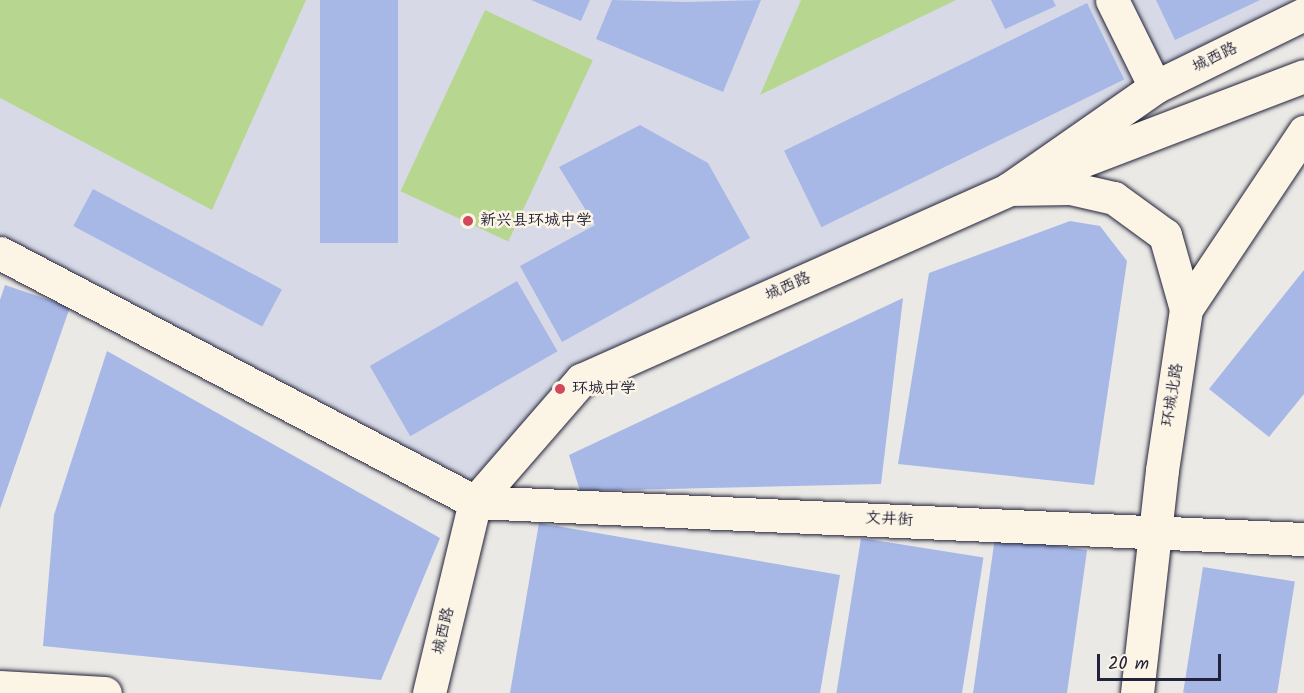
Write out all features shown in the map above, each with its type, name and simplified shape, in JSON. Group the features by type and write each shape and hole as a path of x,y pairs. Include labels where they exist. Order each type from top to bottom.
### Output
{"street":[{"path":"1112,0 1155,87"},
{"name":"城西路","path":"429,693 475,502 581,380 1009,189 1155,87 1304,14"},
{"path":"1009,189 1304,76"},
{"name":"环城北路","path":"1137,693 1186,309 1304,132"},
{"path":"1009,189 1071,188 1114,198 1165,235 1186,309"},
{"path":"0,254 475,502"},
{"name":"文井街","path":"475,502 1304,539"},
{"path":"0,687 105,693"}],"shaded area":[{"name":"新兴县环城中学","path":"0,0 1304,0 1009,189 581,380 475,502 0,253"}],"green space":[{"path":"0,0 306,0 212,210 0,98"},
{"path":"801,0 956,0 760,95"},
{"path":"485,10 593,60 508,242 400,191"}],"building":[{"path":"320,0 398,0 398,243 320,243"},
{"path":"531,0 590,0 581,21"},
{"path":"612,0 687,2 761,0 723,92 596,39"},
{"path":"991,0 1053,0 1056,6 1005,29"},
{"path":"1156,0 1260,0 1175,40"},
{"path":"1087,3 1124,79 821,227 784,151"},
{"path":"640,125 708,163 750,238 562,342 520,266 595,225 559,167"},
{"path":"93,189 282,289 262,327 73,226"},
{"path":"1070,221 1100,226 1127,261 1094,485 898,464 929,273"},
{"path":"1304,270 1304,394 1269,437 1209,389"},
{"path":"517,281 558,351 410,436 370,366"},
{"path":"5,285 70,307 0,509 0,300"},
{"path":"903,298 881,484 580,491 569,455"},
{"path":"107,351 440,538 381,680 43,646 54,515"},
{"path":"539,523 840,575 820,693 510,693"},
{"path":"995,537 1087,550 1067,693 973,693"},
{"path":"861,538 983,557 962,693 836,693"},
{"path":"1203,567 1295,582 1277,693 1183,692"}],"place":[{"name":"新兴县环城中学","path":"468,221"},
{"name":"环城中学","path":"560,389"}]}
